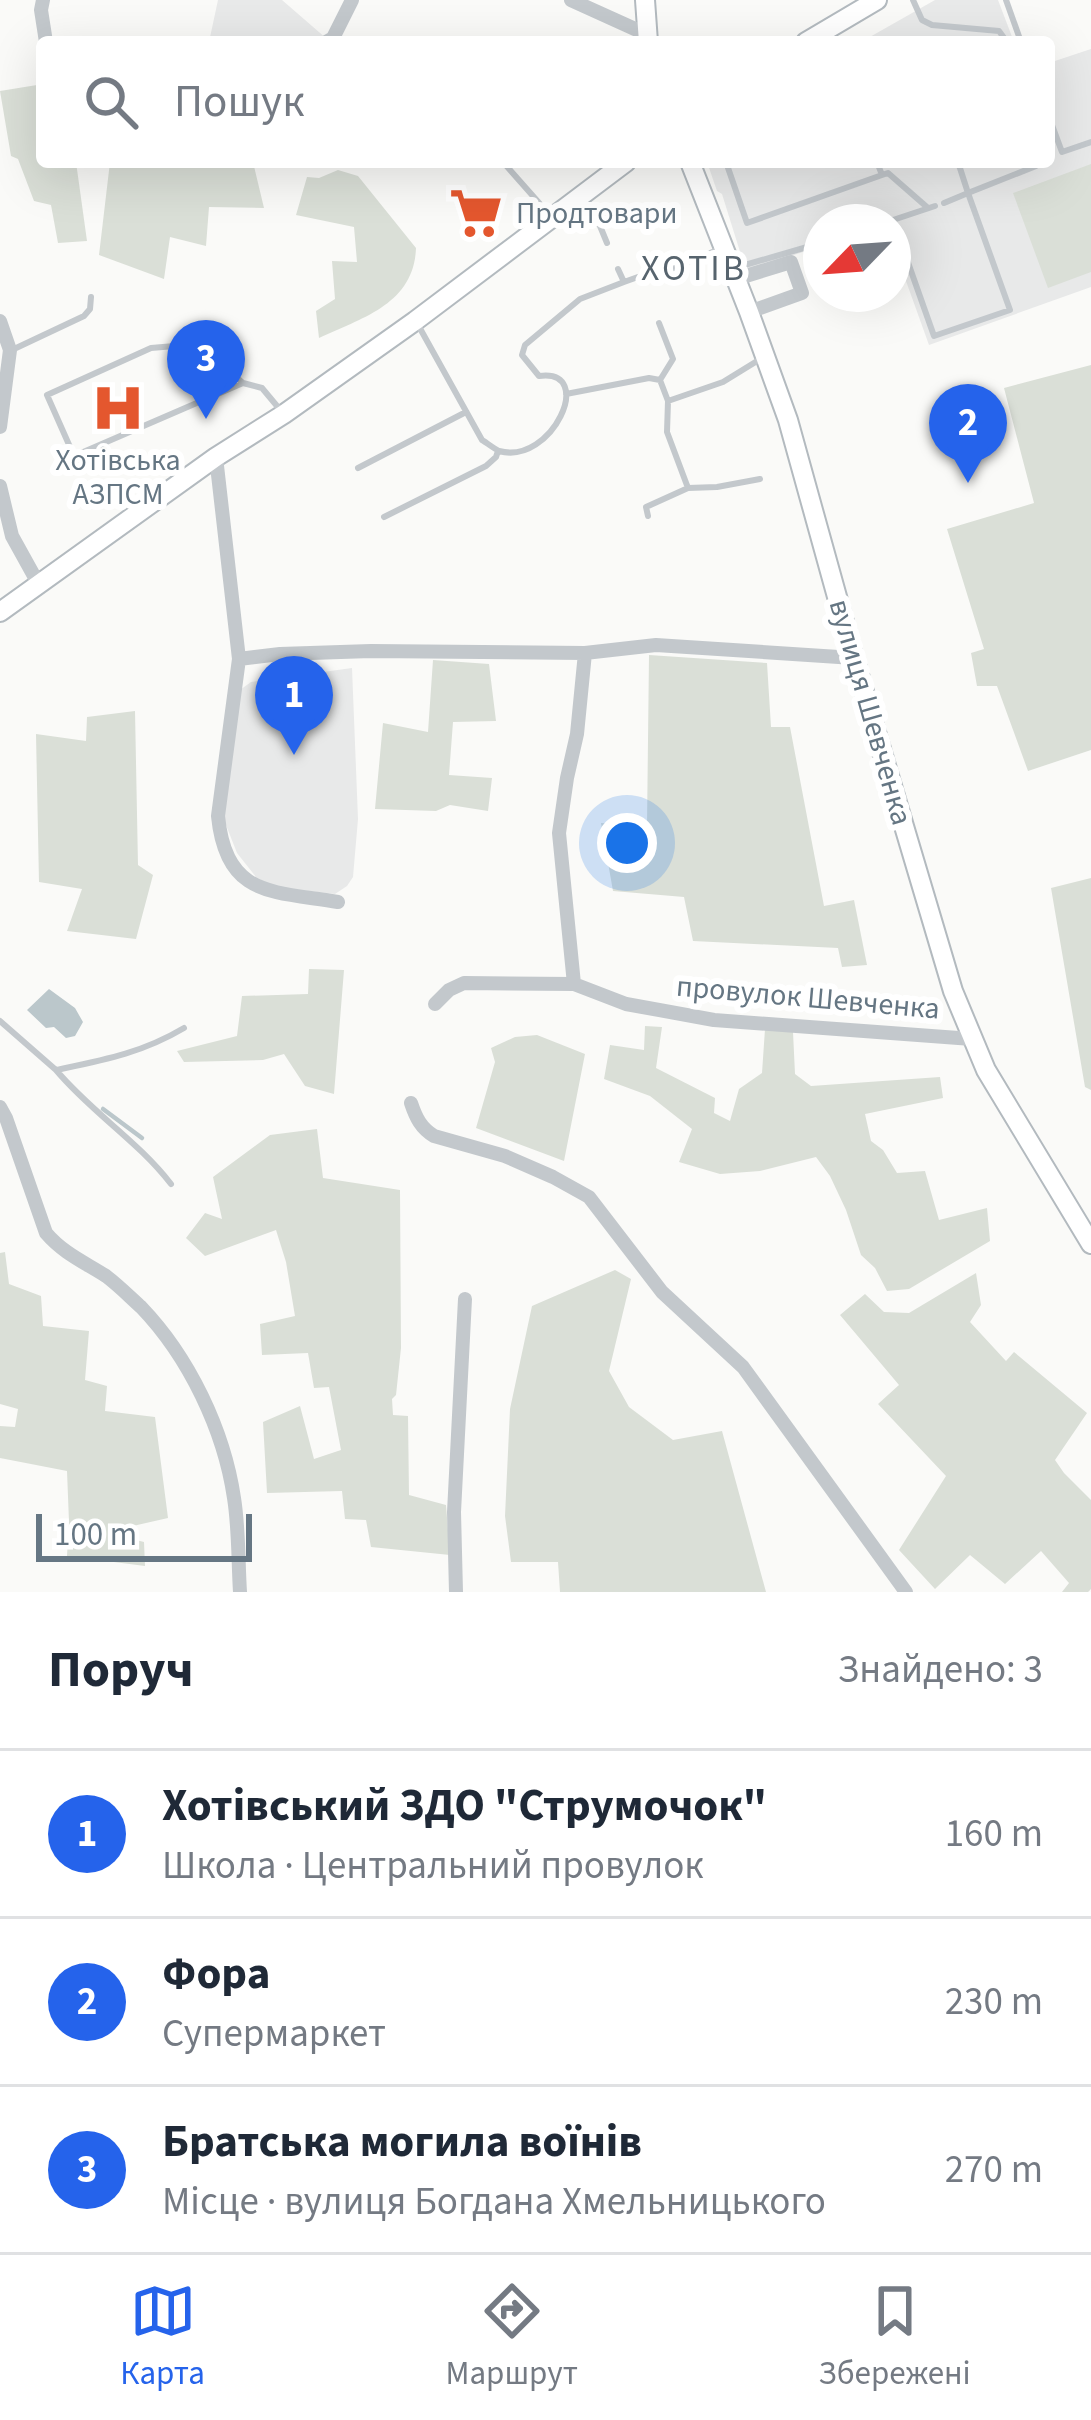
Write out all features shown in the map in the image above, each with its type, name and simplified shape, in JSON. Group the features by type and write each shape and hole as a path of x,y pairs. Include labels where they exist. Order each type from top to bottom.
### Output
{"street":[{"path":"43,0 45,36"},
{"path":"334,36 352,0"},
{"path":"571,0 643,36"},
{"path":"645,0 647,36"},
{"path":"824,36 878,0"},
{"path":"0,612 416,321 618,168"},
{"name":"вулиця Шевченка","path":"692,168 788,420 953,991 986,1070 1091,1244"},
{"path":"733,274 791,262 802,293 749,312"},
{"path":"0,321 10,350 0,427"},
{"path":"216,457 239,659 218,816 226,856 242,878 261,889 338,902"},
{"path":"0,486 12,536 38,583"},
{"path":"239,659 371,651 586,653 656,645 854,658"},
{"path":"574,984 559,833 586,653"},
{"name":"провулок Шевченка","path":"436,1004 464,983 574,984 626,1004 714,1020 972,1039"},
{"path":"411,1103 424,1130 434,1136 505,1156 590,1197 662,1292 743,1367 906,1592"},
{"path":"0,1107 46,1233 58,1248 110,1278 143,1310 187,1369 229,1474 240,1592"},
{"path":"456,1592 454,1512 465,1299"}],"lane":[{"path":"913,0 922,20 932,25 983,28 1002,36"},
{"path":"1006,0 1019,36"},
{"path":"1055,134 1062,152 1091,142"},
{"path":"508,168 552,217"},
{"path":"728,168 747,223 888,173 936,206"},
{"path":"879,168 881,175"},
{"path":"911,272 934,336 1010,310 960,168"},
{"path":"911,214 1031,168"},
{"path":"577,199 600,226 607,243"},
{"path":"416,321 482,440 498,451 519,451 545,439 568,401 556,377 539,376 522,355 524,345 580,299 649,273 651,278 722,248"},
{"path":"733,274 803,249"},
{"path":"618,269 624,282"},
{"path":"10,350 84,316 91,297"},
{"path":"659,323 673,359 660,380"},
{"path":"243,383 74,456 47,395 151,348 198,344 243,383 262,388 284,414"},
{"path":"668,401 722,382 765,356"},
{"path":"566,394 650,377 660,380"},
{"path":"660,380 668,401 667,432 688,488"},
{"path":"358,468 466,412"},
{"path":"384,517 486,466 498,451"},
{"path":"648,515 646,507 688,488 760,479"},
{"path":"0,1021 112,1128 152,1159 171,1184"},
{"path":"56,1070 128,1055 184,1028"}],"shaded area":[{"path":"218,0 282,0 324,36 210,36"},
{"path":"935,0 998,0 1012,36 872,36"},
{"path":"1091,49 1091,287 929,345 911,295 911,204 803,204 803,252 746,271 709,168 1055,168 1055,61"},
{"path":"36,85 36,168 77,168 87,241 58,243 51,205 34,201 18,159 11,156 0,91"},
{"path":"1091,164 1091,272 1048,288 1013,193"},
{"path":"109,168 254,168 264,208 209,207 206,246 170,237 164,279 99,255"},
{"path":"338,170 358,176 416,248 413,267 396,296 368,316 319,338 316,311 335,299 332,261 357,262 354,227 296,215 307,177 319,178"},
{"path":"1091,365 1091,750 1028,771 997,686 977,686 971,653 984,649 947,529 1034,503 1004,388"},
{"path":"649,655 767,663 771,727 790,727 824,906 854,900 867,965 842,967 838,948 693,941 684,897 613,891 601,823 647,826"},
{"path":"433,660 489,664 496,721 453,722 449,775 492,778 488,811 450,805 436,811 375,809 383,723 428,732"},
{"path":"352,668 358,819 353,877 335,894 273,887 256,877 237,853 224,820 240,690 251,682"},
{"path":"135,711 138,865 153,875 136,939 67,931 82,889 39,882 36,734 86,741 87,717"},
{"path":"1091,878 1091,1090 1085,1087 1051,888"},
{"path":"309,969 344,970 334,1094 305,1086 284,1054 263,1060 184,1062 177,1051 237,1036 242,996 308,994"},
{"path":"49,989 75,1008 83,1022 75,1036 66,1038 54,1027 46,1028 27,1010"},
{"path":"645,1026 662,1027 656,1068 715,1098 714,1113 730,1121 739,1089 762,1073 765,1029 793,1032 795,1074 811,1086 940,1077 943,1098 865,1114 871,1141 883,1150 897,1173 925,1171 939,1220 987,1208 990,1241 909,1289 887,1291 875,1268 861,1255 846,1210 816,1157 760,1171 720,1174 679,1162 692,1129 650,1096 604,1079 610,1045 644,1050"},
{"path":"537,1035 585,1054 564,1161 476,1128 495,1062 491,1048 515,1037"},
{"path":"317,1129 323,1178 400,1190 401,1348 393,1415 408,1416 409,1495 446,1505 450,1555 371,1547 366,1520 345,1519 342,1491 267,1493 263,1422 300,1406 314,1459 341,1450 329,1387 314,1388 308,1353 262,1355 260,1324 295,1316 276,1230 205,1256 186,1238 205,1213 222,1219 213,1177 270,1135"},
{"path":"5,1252 9,1284 41,1296 43,1326 89,1331 85,1380 107,1386 105,1411 155,1417 168,1518 124,1528 120,1536 144,1542 145,1566 67,1556 67,1471 0,1458 0,1426 15,1427 18,1409 0,1404 0,1253"},
{"path":"615,1270 631,1279 609,1371 629,1407 673,1440 722,1431 766,1592 560,1592 558,1562 511,1562 505,1516 510,1409 532,1306"},
{"path":"976,1273 981,1305 970,1322 1006,1361 1014,1352 1087,1413 1055,1460 1091,1500 1088,1592 1062,1592 1069,1583 1041,1551 1005,1584 970,1555 935,1589 899,1550 946,1476 878,1404 899,1385 840,1315 865,1294 884,1312 909,1313"}],"waterway":[{"path":"103,1109 142,1138"}],"place":[{"name":"Продтовари","path":"476,213"},
{"name":"Хотівська АЗПСМ","path":"118,408"},
{"name":"Братська могила воїнів","path":"206,419"},
{"name":"Фора","path":"968,483"},
{"name":"Хотівський ЗДО \"Струмочок\"","path":"294,755"}],"district":[{"name":"ХОТІВ","path":"694,267"}]}
